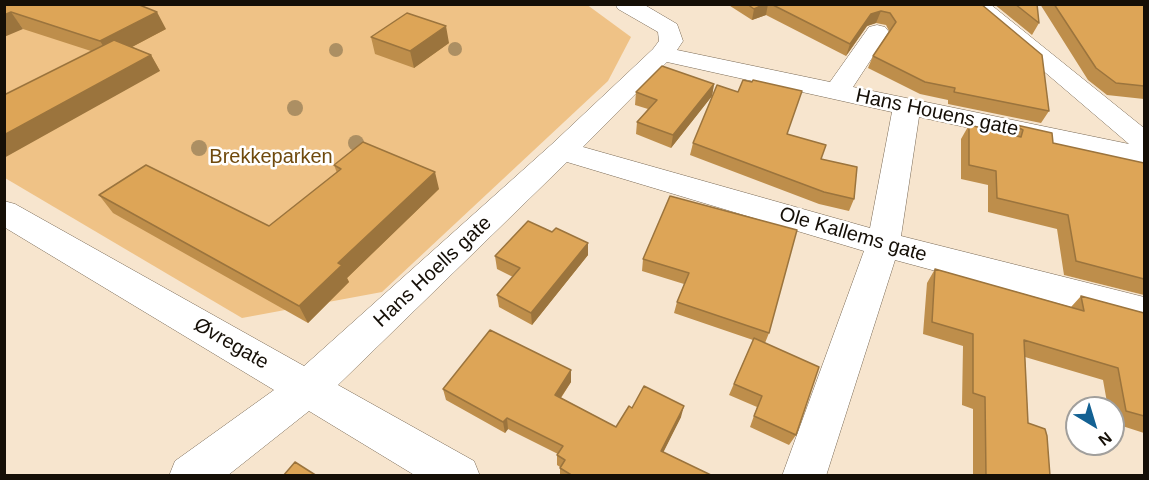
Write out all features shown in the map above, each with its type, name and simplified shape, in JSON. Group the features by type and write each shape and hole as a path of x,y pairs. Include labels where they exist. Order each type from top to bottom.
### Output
{"street":[{"path":"626,4 662,13 671,41 662,54"},
{"path":"976,4 1144,142"},
{"name":"Hans Houens gate","path":"836,92 877,32"},
{"name":"Hans Houens gate","path":"662,54 1144,158"},
{"name":"Hans Hoells gate","path":"191,476 308,389 662,54"},
{"path":"804,476 883,244 907,106"},
{"name":"Ole Kallems gate","path":"562,151 883,244 1144,312"},
{"name":"Øvregate","path":"4,212 458,476"}],"green space":[{"name":"Brekkeparken","path":"586,4 631,37 608,81 382,292 242,318 5,178 5,5"}],"building":[{"path":"4,4 137,4 157,12 100,41 11,12 4,15"},
{"path":"747,4 765,4 754,9"},
{"path":"771,4 981,4 1042,55 1049,111 954,92 955,88 925,82 873,56 896,22 890,13 881,11 871,14 850,44"},
{"path":"1015,4 1037,4 1039,23"},
{"path":"1054,4 1144,4 1144,86 1116,83 1096,68"},
{"path":"407,13 446,26 410,51 371,37"},
{"path":"114,40 151,55 4,135 4,95"},
{"path":"662,66 714,84 673,135 637,122 657,100 636,92"},
{"path":"743,80 752,82 753,80 802,91 787,134 826,145 821,159 857,167 854,199 824,192 693,143 717,85 738,92"},
{"path":"1012,124 1052,133 1053,143 1144,163 1144,279 1076,261 1068,215 997,198 996,171 969,165 969,125 1021,137 1023,130"},
{"path":"363,142 435,172 338,263 342,265 299,306 99,195 146,165 269,226 341,169 334,165"},
{"path":"670,196 797,230 769,333 677,302 689,273 643,259"},
{"path":"528,221 552,232 556,228 588,243 531,313 497,295 520,268 495,256"},
{"path":"935,269 1084,311 1081,296 1144,313 1144,416 1126,411 1118,368 1024,340 1028,423 1045,429 1050,476 986,476 985,397 973,393 973,334 932,322"},
{"path":"490,330 571,370 555,395 616,427 629,406 632,408 644,386 684,406 661,451 713,476 573,476 560,468 565,460 557,455 563,446 507,418 503,422 443,389"},
{"path":"754,338 819,367 796,435 754,416 762,396 734,384"},
{"path":"295,462 317,476 283,476"}]}
